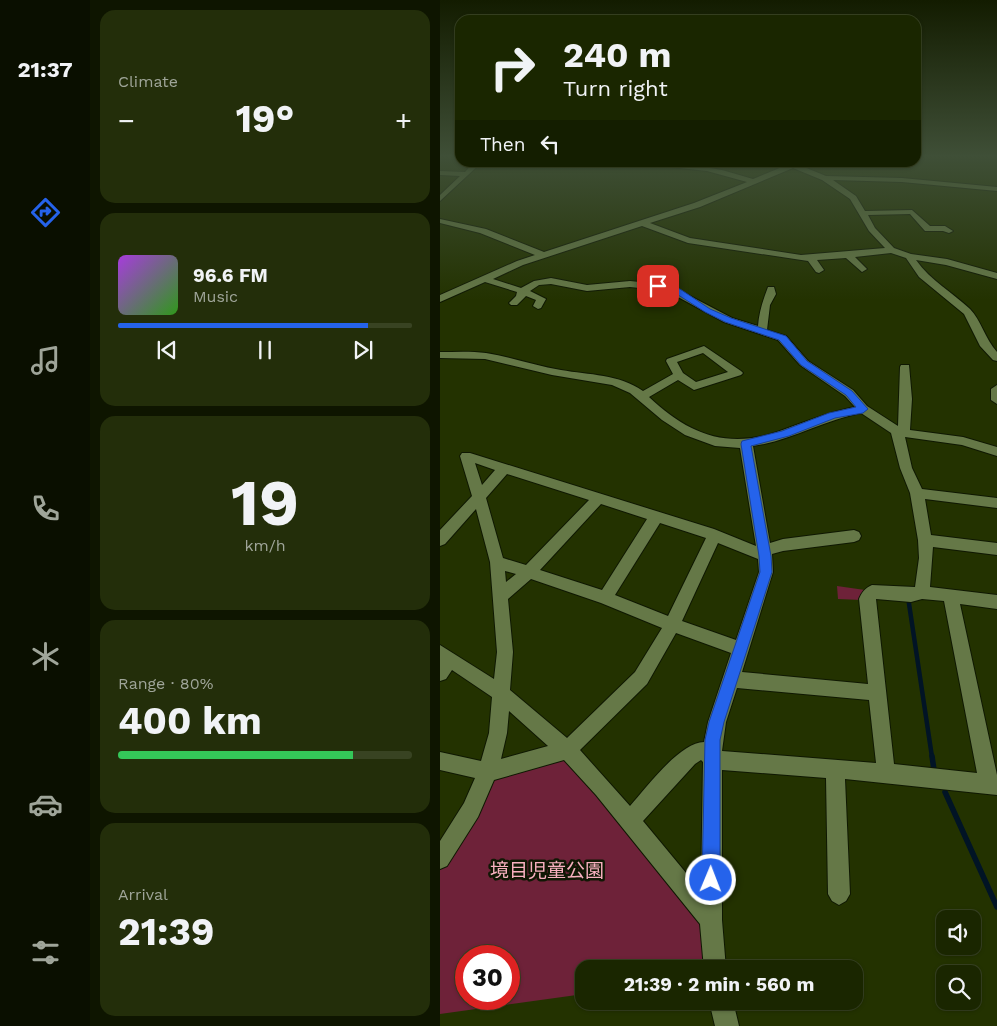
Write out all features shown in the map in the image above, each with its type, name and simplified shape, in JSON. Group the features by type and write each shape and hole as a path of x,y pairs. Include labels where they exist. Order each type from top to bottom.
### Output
{"street":[{"path":"440,299 543,255 701,204"},
{"path":"857,204 878,236 891,250"},
{"path":"862,213 912,212 928,229 945,228 949,231"},
{"path":"440,221 483,231 543,255"},
{"path":"642,223 688,240 802,258 891,250 909,256 946,262 997,276"},
{"path":"848,255 862,269"},
{"path":"909,256 922,275 968,312 984,344 997,358"},
{"path":"811,258 819,270"},
{"path":"484,279 541,299 538,306"},
{"path":"522,291 537,283 551,281 587,288 630,284 669,288 728,320 782,338 804,363 849,393 863,409 900,432 963,442 997,452"},
{"path":"762,332 765,306 771,294 771,289"},
{"path":"514,303 521,297 522,291"},
{"path":"704,349 737,373 694,386 679,375 671,361 704,349"},
{"path":"440,355 474,355 538,369 618,383 642,396 659,413 683,429 707,440 725,443 746,444 785,434 832,415 863,409"},
{"path":"905,368 906,399 900,432 906,468 917,493 925,540 926,558 922,592"},
{"path":"642,396 679,375"},
{"path":"997,390 997,400"},
{"path":"714,960 711,920 712,755 716,722 766,572 746,444"},
{"path":"440,859 471,810 488,772 498,733 505,652 497,562 466,456 714,535 764,553 783,545 854,536"},
{"path":"440,540 504,469"},
{"path":"917,493 997,504"},
{"path":"501,596 529,572 598,499"},
{"path":"605,598 656,517"},
{"path":"440,761 488,772 567,750 640,678 672,624 714,535"},
{"path":"925,540 997,548"},
{"path":"497,562 605,598 741,649"},
{"path":"886,773 867,599 872,592 910,595 922,592 997,602"},
{"path":"629,821 688,757 699,751 712,755 835,770 886,773 993,785 950,595"},
{"path":"443,662 501,693 567,750 604,788 711,920"},
{"path":"730,679 878,693"},
{"path":"835,770 839,894"},
{"path":"723,1010 727,1026"}],"green space":[{"path":"837,586 865,590 862,600 838,599"},
{"name":"境目児童公園","path":"567,750 711,920 714,960 575,960 575,995 520,1003 520,945 455,945 455,1010 469,1010 440,1014 440,859 488,772"}],"waterway":[{"path":"908,597 932,757"},
{"path":"932,756 934,770"},
{"path":"945,792 997,907"}],"route":[{"path":"658,286 677,291 707,310 728,320 782,338 804,363 816,373 834,382 849,393 863,409 832,415 785,434 746,444 766,572 758,601 716,722 713,740 711,880"}]}
